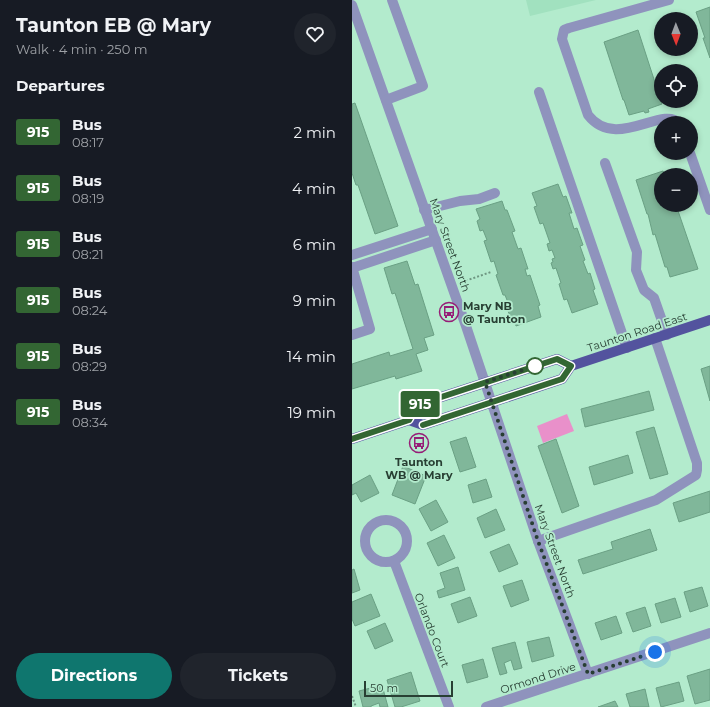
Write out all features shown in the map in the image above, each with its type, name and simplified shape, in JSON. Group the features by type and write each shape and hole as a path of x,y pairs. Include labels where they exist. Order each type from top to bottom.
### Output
{"main road":[{"name":"Taunton Road East","path":"352,439 409,420 423,425 562,379 571,366 710,320"},
{"path":"409,420 417,405 485,382 557,359 571,366"}],"street":[{"path":"386,100 423,86 392,0"},
{"path":"654,121 620,130 607,128 594,122 588,115 562,39 564,30 569,28 669,0"},
{"name":"Mary Street North","path":"352,4 424,210 452,285 538,541 588,674"},
{"path":"539,92 627,348"},
{"path":"692,160 710,210"},
{"path":"605,163 637,252 636,270 644,290 654,298 667,335"},
{"path":"424,210 460,201 479,199 495,193"},
{"path":"352,255 432,230"},
{"path":"352,335 370,329 356,295 352,268 436,240"},
{"path":"538,541 656,500 696,475 698,470 697,463 655,338"},
{"path":"389,519 398,522 407,534 408,544 406,551 400,558 394,561 385,562 377,560 371,556 367,550 365,536 370,526 380,520 389,519"},
{"name":"Orlando Court","path":"394,561 449,707"},
{"name":"Ormond Drive","path":"486,707 710,633"}],"path":[{"path":"452,285 491,272"},
{"path":"352,696 356,707"}],"shaded area":[{"path":"526,0 596,0 530,16"},
{"path":"567,414 574,431 543,443 537,426"}],"building":[{"path":"710,7 710,58 703,38 705,38 698,18 698,12 696,12"},
{"path":"638,30 654,79 654,107 648,109 649,112 645,113 644,111 629,115 604,42"},
{"path":"355,103 398,226 375,234 358,185 356,185 352,173 352,104"},
{"path":"654,174 654,212 678,212 698,269 670,277 667,267 665,267 655,234 653,235 648,214 636,180"},
{"path":"558,184 563,197 566,196 572,213 569,213 574,229 577,228 583,245 580,246 585,260 583,261 588,274 590,273 595,289 593,290 598,304 572,313 567,299 564,300 559,284 561,283 556,268 553,269 551,263 553,262 552,259 555,258 552,250 549,251 547,244 550,243 543,223 540,224 534,207 537,206 532,193"},
{"path":"502,201 515,231 512,232 518,249 521,248 528,269 525,269 527,276 530,275 540,305 538,306 541,317 516,326 513,316 510,316 506,306 509,305 505,295 503,295 496,275 498,274 494,261 491,262 484,241 487,240 483,230 480,231 477,221 480,219 476,209"},
{"path":"407,261 415,285 418,284 434,335 424,338 428,350 416,354 422,371 396,379 395,376 352,389 352,364 389,352 390,356 413,349 395,293 392,294 384,268"},
{"path":"710,366 710,401 701,369"},
{"path":"649,391 654,410 585,427 581,409"},
{"path":"654,427 668,474 650,479 636,432"},
{"path":"466,437 476,467 460,472 450,442"},
{"path":"556,439 579,506 562,513 538,446"},
{"path":"628,455 633,473 594,485 589,467"},
{"path":"403,466 426,476 415,504 392,495"},
{"path":"370,475 379,493 361,502 356,493 352,495 352,485"},
{"path":"486,479 492,497 473,503 468,485"},
{"path":"710,491 710,512 679,522 673,503"},
{"path":"436,500 448,522 431,531 419,509"},
{"path":"496,509 505,530 485,538 477,518"},
{"path":"650,529 657,550 583,574 578,560 613,549 611,542"},
{"path":"444,535 455,558 438,566 427,543"},
{"path":"509,544 518,564 499,572 490,552"},
{"path":"458,567 465,590 439,598 437,591 445,588 440,573"},
{"path":"354,569 360,590 352,593 352,570"},
{"path":"522,580 529,600 511,607 503,586"},
{"path":"702,587 708,606 690,612 684,592"},
{"path":"371,594 380,616 355,626 352,619 352,602"},
{"path":"470,597 477,616 458,623 451,604"},
{"path":"675,598 681,617 661,623 655,604"},
{"path":"645,607 651,626 633,632 626,613"},
{"path":"616,616 622,633 601,640 595,623"},
{"path":"385,623 393,641 375,649 367,631"},
{"path":"549,637 554,656 532,662 527,642"},
{"path":"515,642 522,668 514,670 511,660 504,663 507,673 500,675 492,648"},
{"path":"483,659 488,677 467,683 462,665"},
{"path":"710,669 710,700 695,704 687,676"},
{"path":"411,672 420,701 401,707 395,707 387,680"},
{"path":"679,682 684,701 661,707 656,688"},
{"path":"382,685 388,707 380,707 379,703 371,707 363,707 359,691"},
{"path":"645,689 649,707 630,707 626,694"},
{"path":"615,701 618,707 598,707"}],"bus line":[{"name":"915","path":"352,439 409,420 417,405 511,373 557,359 571,366 562,379 423,425"}],"place":[{"name":"Mary NB @ Taunton","path":"449,312"},
{"name":"Taunton WB @ Mary","path":"419,443"}],"route":[{"path":"535,366 542,364 485,382 538,541 588,674 655,652"}]}
